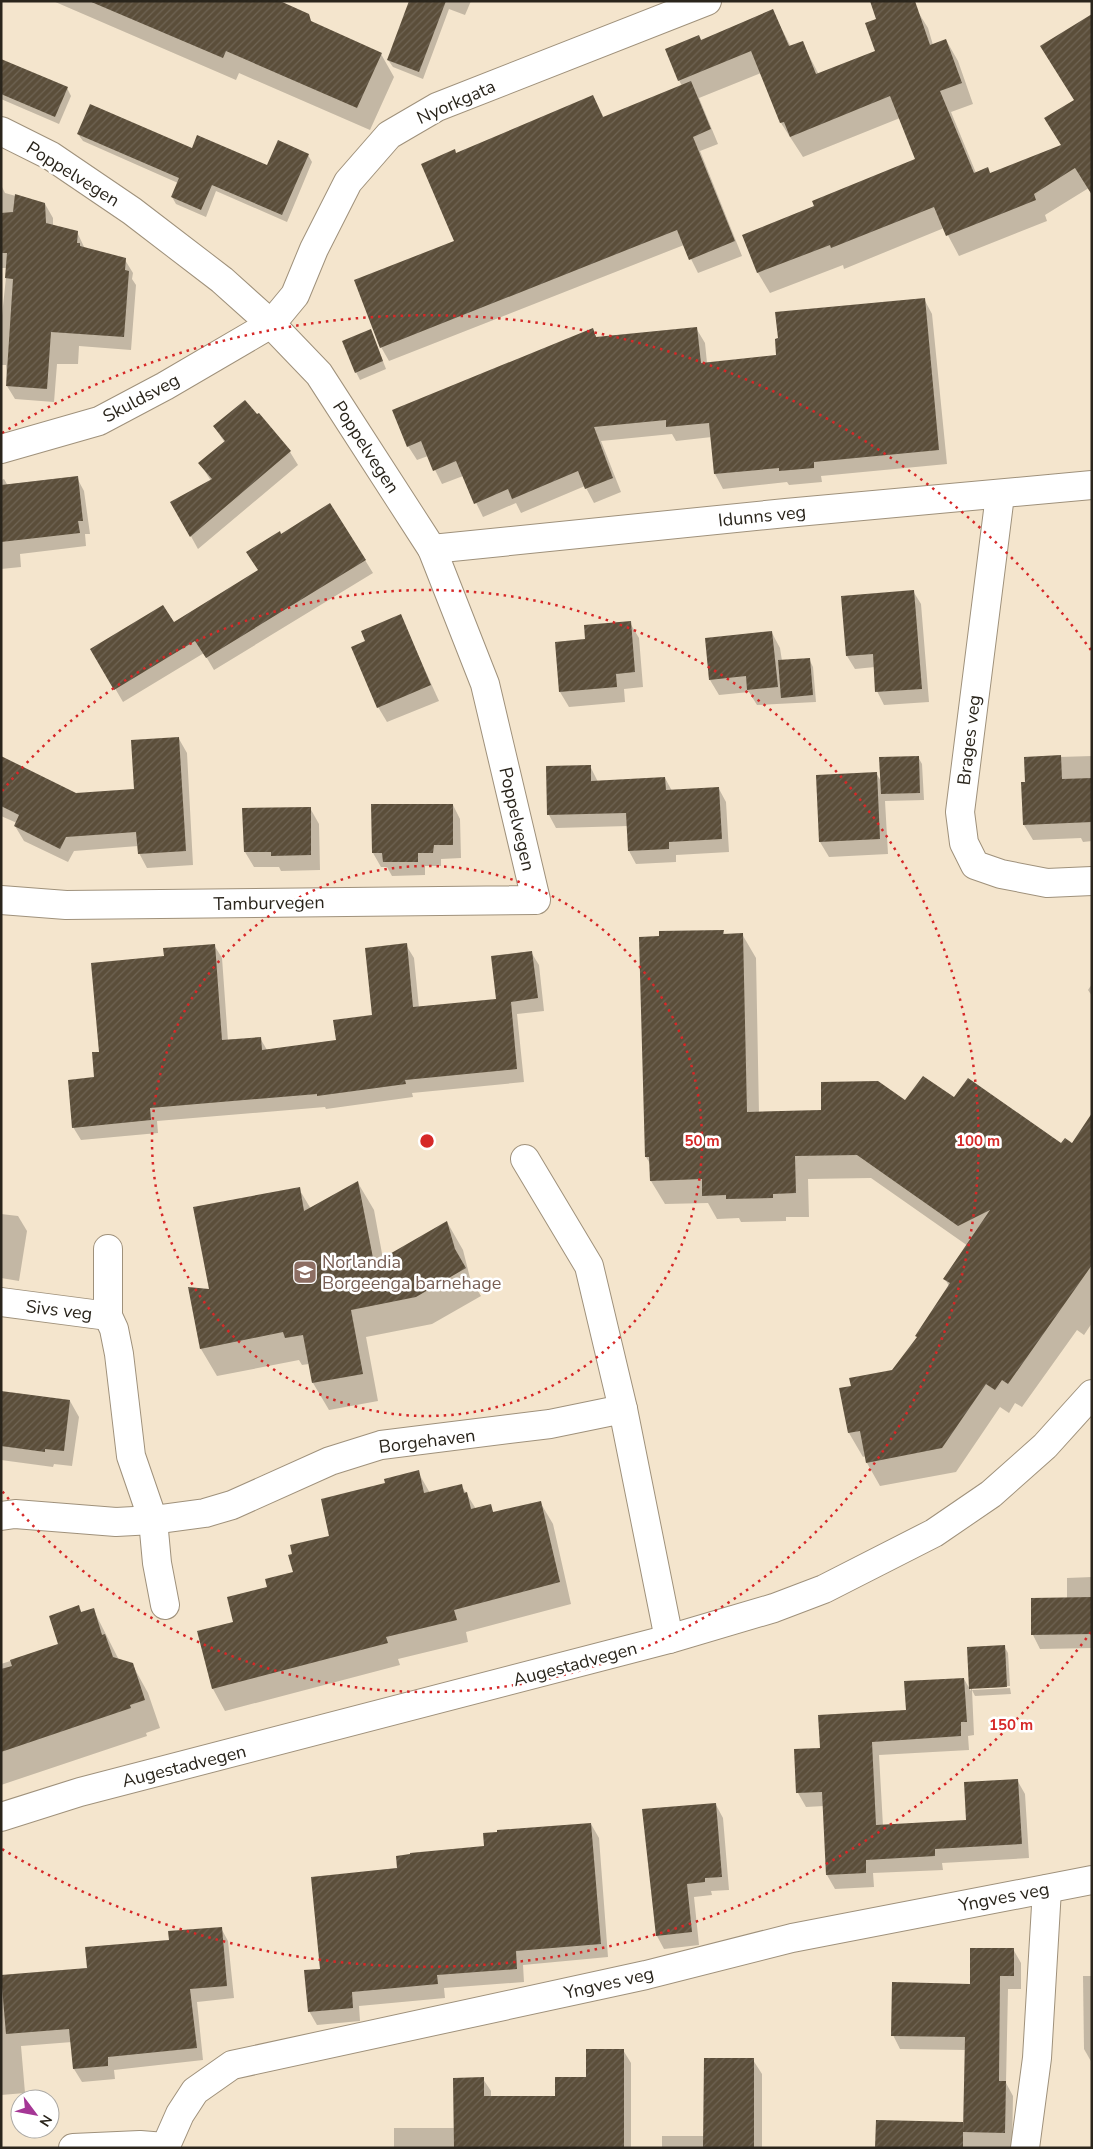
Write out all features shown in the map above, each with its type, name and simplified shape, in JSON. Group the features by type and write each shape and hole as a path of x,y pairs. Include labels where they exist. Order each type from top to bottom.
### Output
{"street":[{"name":"Nyorkgata","path":"271,324 295,295 314,249 348,182 389,135 437,107 707,1"},
{"name":"Poppelvegen","path":"1,131 51,156 132,211 222,280 271,324 319,374 432,549 485,684 536,900"},
{"name":"Skuldsveg","path":"1,449 99,421 165,386 271,324"},
{"name":"Idunns veg","path":"432,549 786,513 1000,495 1092,485"},
{"name":"Brages veg","path":"1000,495 960,812 964,843 975,865 1001,874 1047,883 1092,881"},
{"name":"Tamburvegen","path":"1,900 66,905 536,900"},
{"path":"525,1159 589,1266 623,1409 669,1639"},
{"name":"Sivs veg","path":"1,1302 108,1316 108,1248"},
{"path":"108,1316 114,1329 119,1354 131,1456 153,1520 157,1563 165,1605"},
{"name":"Augestadvegen","path":"1,1817 80,1792 669,1639 774,1608 824,1589 934,1533 990,1494 1045,1446 1092,1394"},
{"name":"Borgehaven","path":"1,1516 16,1514 116,1522 153,1520 205,1513 232,1505 330,1461 381,1445 550,1424 623,1409"},
{"name":"Yngves veg","path":"73,2148 140,2145 165,2147 180,2114 195,2091 232,2065 646,1975 792,1938 1092,1880"},
{"path":"1025,2148 1037,2058 1047,1889"}],"building":[{"path":"89,1 280,1 309,14 311,21 382,53 357,108 226,51 223,58"},
{"path":"409,1 446,1 419,72 387,60"},
{"path":"870,1 915,1 930,45 946,39 962,83 940,91 974,173 988,167 990,173 1061,145 1044,118 1074,100 1040,46 1092,14 1092,195 1075,168 1034,194 1036,200 946,236 934,207 831,248 830,245 757,273 742,235 814,206 812,201 915,159 890,96 790,137 784,122 780,123 751,51 678,81 665,49 699,35 701,40 773,9 789,46 803,41 816,74 875,51 865,23 876,19"},
{"path":"1,59 68,87 55,117 1,94"},
{"path":"691,81 711,129 693,137 735,241 689,260 677,230 380,348 354,280 454,241 421,164 455,149 456,153 593,95 603,117"},
{"path":"90,104 192,148 197,135 267,165 278,140 309,154 282,215 212,185 201,210 171,197 179,178 77,134"},
{"path":"15,194 45,203 46,223 78,231 77,243 80,243 80,246 126,258 125,270 129,271 124,337 51,332 47,389 6,386 13,279 5,278 7,253 1,253 1,213 13,212"},
{"path":"925,298 939,450 814,462 814,468 779,471 779,468 714,474 709,423 666,427 666,420 594,427 613,478 585,489 578,471 512,499 508,489 474,504 456,461 433,471 421,441 407,447 392,410 593,328 596,337 697,327 701,363 776,355 775,339 778,338 775,312"},
{"path":"371,329 383,361 355,373 342,341"},
{"path":"245,400 257,414 259,413 291,451 190,537 170,502 212,479 198,463 225,441 213,426"},
{"path":"78,476 83,521 78,521 80,533 1,542 1,485"},
{"path":"330,503 366,560 206,658 195,641 114,690 90,649 163,605 174,622 258,570 246,552 280,531 281,534"},
{"path":"914,590 922,689 875,692 873,654 846,656 841,596"},
{"path":"401,614 431,685 377,708 351,647 365,641 361,631"},
{"path":"631,621 635,672 616,674 617,687 559,692 555,642 585,639 584,625"},
{"path":"772,631 778,687 747,690 746,676 709,680 705,638"},
{"path":"810,658 813,695 781,698 778,660"},
{"path":"179,737 186,851 138,854 136,832 66,837 60,849 14,826 19,815 1,806 1,756 76,793 134,789 131,740"},
{"path":"1061,755 1062,779 1092,778 1092,822 1023,825 1021,782 1025,782 1024,757"},
{"path":"919,756 920,793 881,794 879,757"},
{"path":"591,765 591,781 665,777 666,790 719,787 722,839 669,842 669,849 628,851 626,813 547,815 546,766"},
{"path":"877,772 880,839 819,842 816,775"},
{"path":"371,804 453,804 453,845 434,845 433,853 418,853 418,862 383,862 382,853 372,853"},
{"path":"311,807 311,855 271,856 271,852 244,852 242,808"},
{"path":"724,930 723,934 743,933 747,1112 821,1110 821,1082 878,1081 905,1100 923,1076 954,1097 968,1078 1061,1143 1065,1138 1072,1143 1092,1113 1092,1265 1008,1384 1002,1380 995,1390 986,1384 942,1448 866,1463 860,1431 848,1433 839,1388 851,1386 849,1378 892,1370 917,1337 915,1336 950,1283 943,1279 990,1210 958,1226 857,1155 795,1156 796,1193 773,1194 773,1198 726,1199 726,1195 702,1196 702,1179 650,1181 649,1157 645,1157 639,937 659,936 659,931"},
{"path":"407,943 413,1007 496,999 491,956 532,951 538,998 511,1002 517,1069 405,1080 406,1084 317,1096 317,1094 150,1108 151,1120 72,1128 68,1080 94,1077 92,1052 99,1052 91,963 164,956 163,948 215,944 222,1040 261,1037 262,1050 336,1040 333,1020 372,1015 365,948"},
{"path":"358,1181 374,1263 447,1221 455,1249 466,1268 416,1297 351,1310 363,1374 312,1383 303,1335 285,1338 283,1332 200,1349 188,1287 209,1289 193,1207 300,1187 304,1211"},
{"path":"1,1391 70,1400 64,1451 45,1449 45,1452 1,1446"},
{"path":"419,1470 424,1493 462,1484 464,1493 467,1492 471,1509 491,1504 493,1512 541,1501 560,1582 454,1610 457,1620 386,1637 388,1643 212,1689 197,1631 233,1622 227,1597 267,1587 265,1579 293,1572 288,1555 292,1554 290,1545 329,1536 321,1499 385,1483 384,1479"},
{"path":"1092,1597 1092,1634 1031,1635 1031,1598"},
{"path":"79,1605 81,1612 94,1608 102,1635 105,1634 113,1657 133,1663 145,1700 130,1705 131,1708 1,1752 1,1669 12,1666 10,1660 58,1644 49,1616"},
{"path":"1005,1645 1007,1687 969,1689 967,1647"},
{"path":"964,1678 967,1722 961,1722 961,1736 872,1742 876,1825 966,1820 964,1782 1018,1779 1022,1844 935,1849 935,1856 866,1860 866,1873 826,1875 822,1792 796,1793 794,1749 820,1748 818,1715 906,1710 904,1681"},
{"path":"716,1803 722,1877 705,1878 705,1882 687,1884 692,1932 656,1936 642,1809"},
{"path":"591,1823 601,1944 516,1951 517,1969 437,1975 438,1984 352,1992 353,2008 308,2012 304,1970 320,1969 311,1877 397,1868 396,1856 484,1846 483,1833 497,1832 497,1830"},
{"path":"222,1927 227,1986 190,1989 197,2048 108,2057 108,2066 73,2069 69,2029 6,2034 1,1975 87,1968 85,1947 169,1940 168,1931"},
{"path":"970,1948 1014,1948 1014,1976 1000,1976 999,2081 1006,2081 1005,2133 963,2132 965,2037 891,2036 892,1982 970,1984"},
{"path":"586,2049 624,2049 624,2148 454,2148 453,2078 484,2077 484,2096 555,2096 555,2077 586,2077"},
{"path":"704,2058 754,2058 754,2148 703,2148"},
{"path":"876,2120 963,2122 963,2148 875,2148"}],"place":[{"name":"Norlandia Borgeenga barnehage","path":"305,1272"}]}
